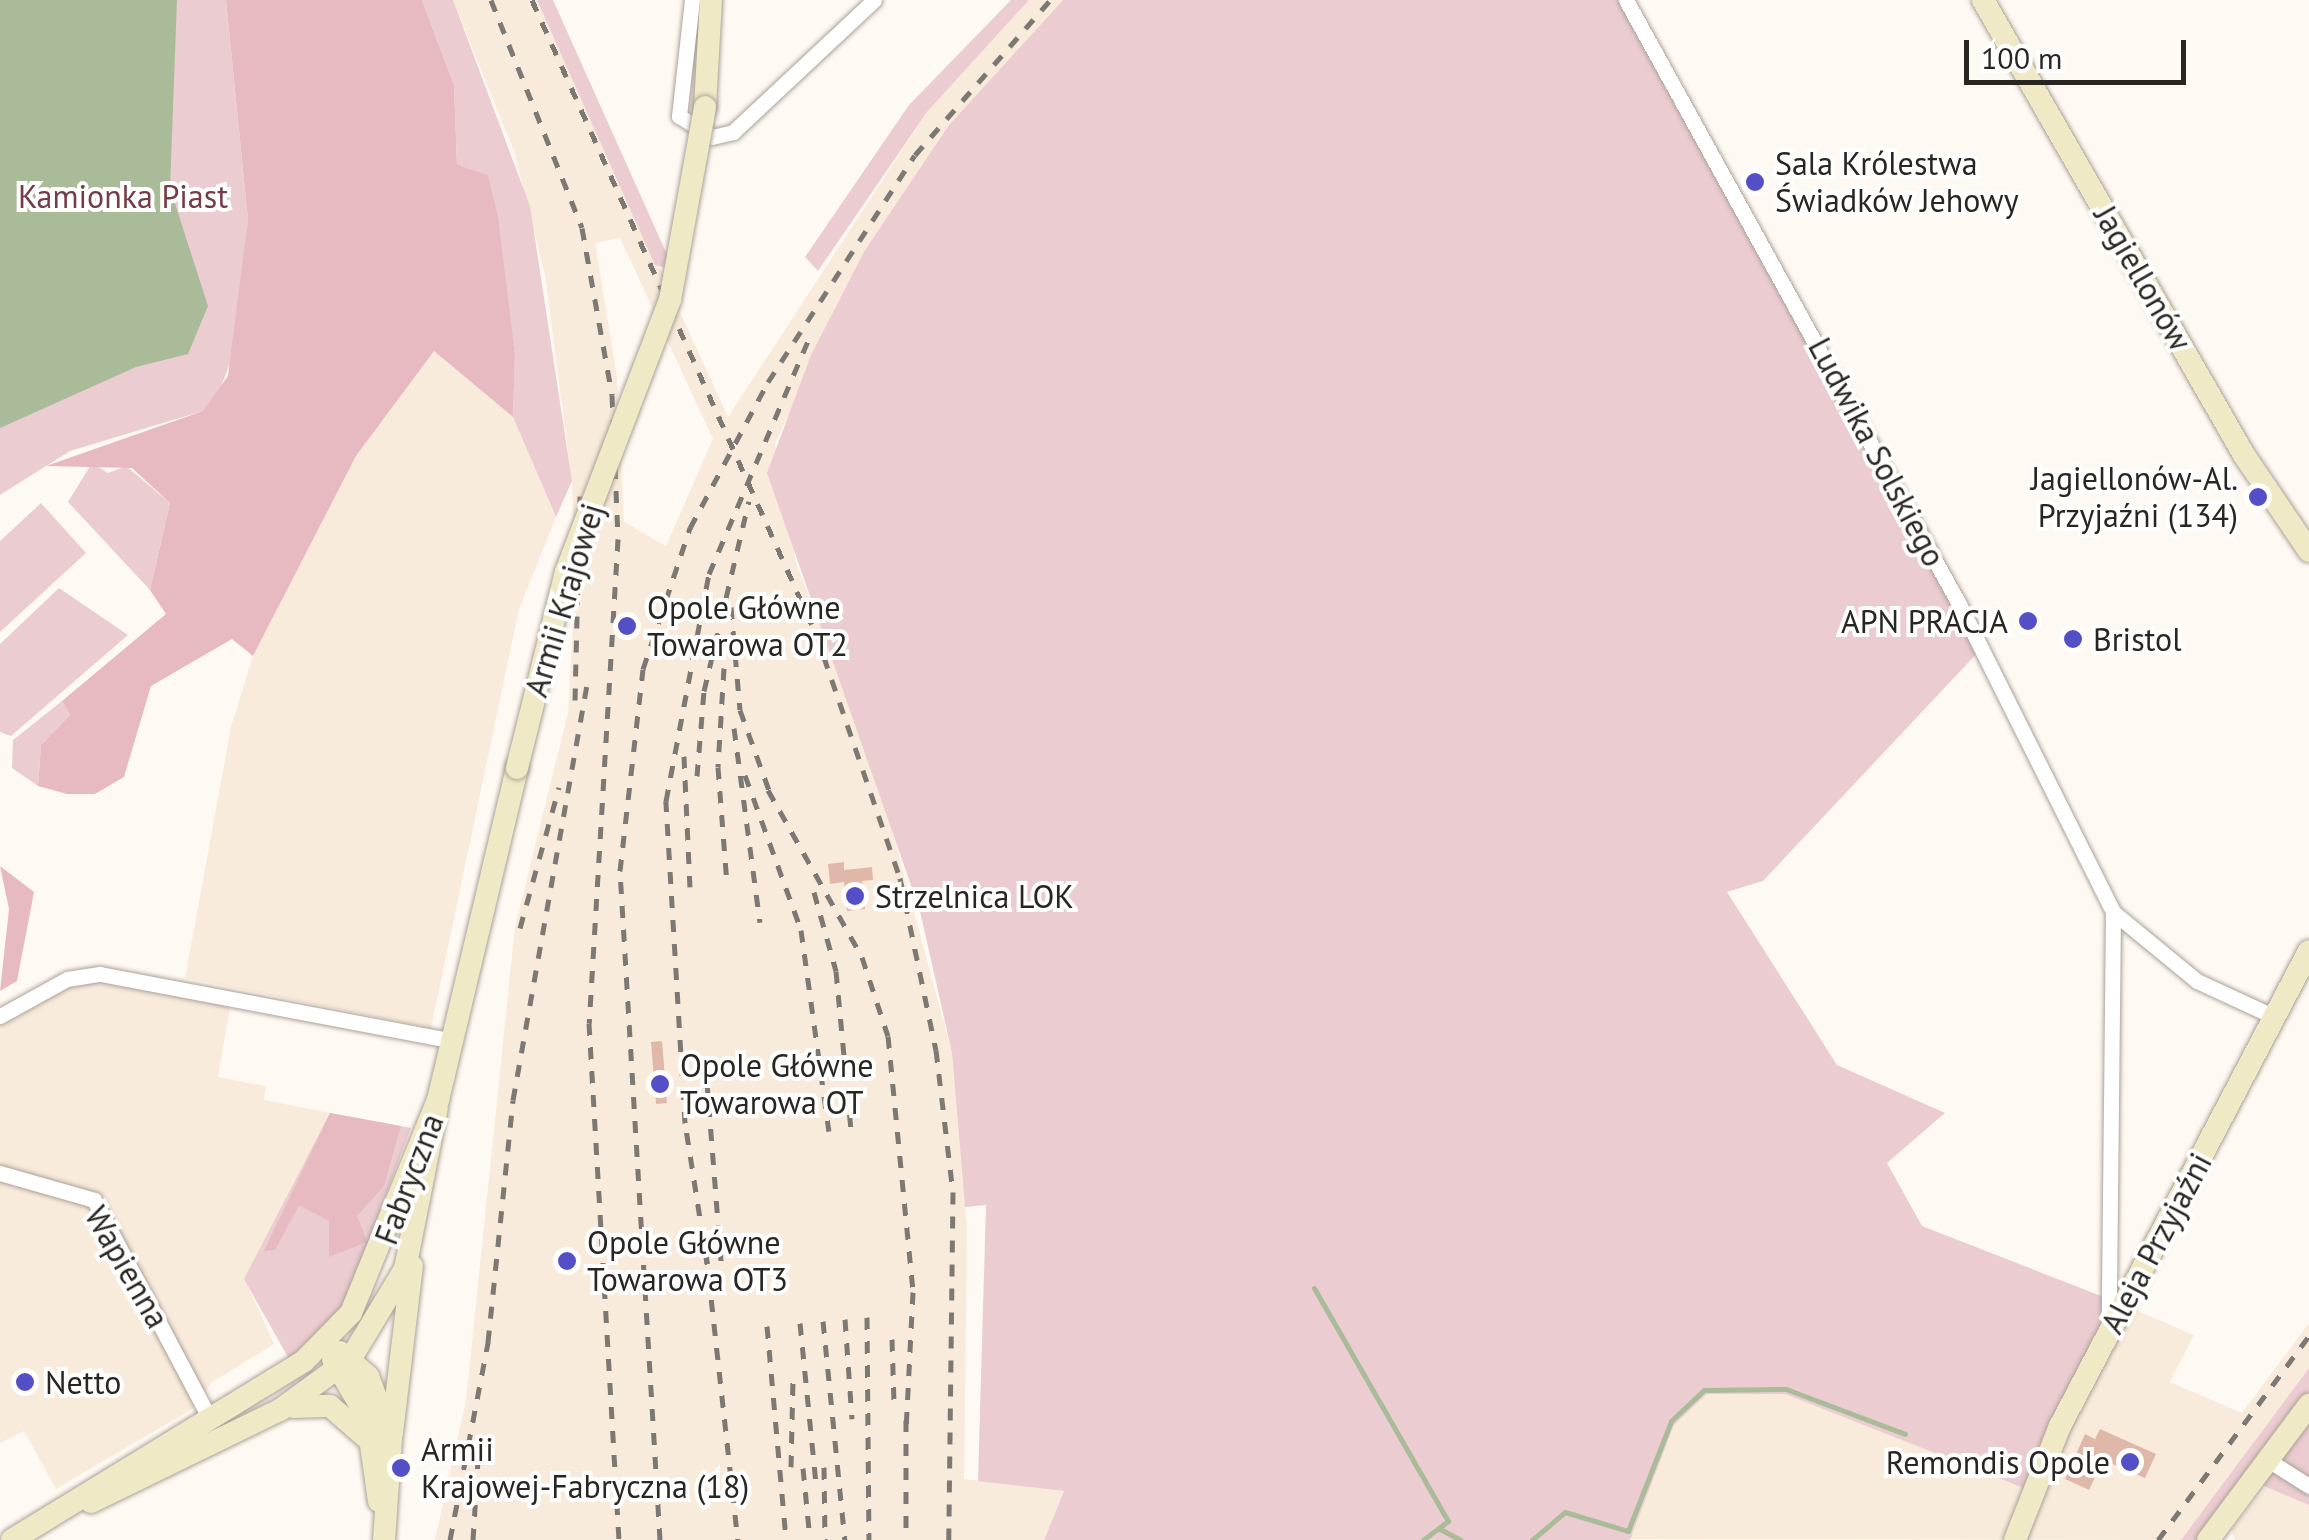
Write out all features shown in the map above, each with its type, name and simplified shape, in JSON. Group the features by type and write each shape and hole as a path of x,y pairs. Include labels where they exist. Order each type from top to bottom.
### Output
{"main road":[{"name":"Armii Krajowej","path":"438,1100 566,572 670,300 705,107 711,0"},
{"name":"Jagiellonów","path":"1983,0 2309,551"},
{"name":"Aleja Przyjaźni","path":"2015,1540 2102,1347 2309,951"},
{"name":"Fabryczna","path":"77,1506 118,1494 280,1410 345,1364 386,1310 412,1248 438,1100"},
{"name":"Fabryczna","path":"12,1540 77,1506 324,1343 371,1277 438,1100"},
{"path":"380,1440 412,1248"},
{"path":"324,1343 374,1387 384,1540"},
{"path":"2208,1540 2309,1405"},
{"path":"280,1410 330,1406 380,1440"}],"street":[{"path":"692,0 679,116 712,137 733,132 874,0"},
{"name":"Ludwika Solskiego","path":"1626,0 1950,587 2113,912 2197,981 2274,1017"},
{"name":"Ludwika Solskiego","path":"2102,1347 2114,1301 2113,912"},
{"path":"0,1016 68,979 100,974 455,1041"},
{"name":"Wapienna","path":"0,1173 94,1200 210,1416"},
{"path":"2268,1460 2309,1486"}],"shaded area":[{"name":"Kamionka Piast","path":"0,0 177,0 170,188 208,306 188,354 136,367 0,428"},
{"path":"226,0 422,0 454,85 457,165 488,175 498,217 515,355 513,417 434,351 356,456 253,656 232,639 151,686 124,777 95,794 67,794 38,786 41,745 70,715 62,701 166,614 150,590 170,503 132,468 46,466 203,411 228,376 248,220"},
{"path":"453,0 537,0 728,417 927,112 1029,0 1063,0 949,125 865,250 775,444 796,563 874,764 952,1053 967,1230 964,1479 1064,1491 1044,1540 435,1540 466,1400 515,927 568,713 575,587 572,481 545,275 514,151","holes":["620,238 713,439 666,546 624,522 617,377 595,243"]},
{"path":"434,351 513,417 556,517 519,609 431,1028 185,978 231,727 253,656 356,456"},
{"path":"0,866 34,892 17,981 0,991 9,909"},
{"path":"122,978 230,1007 218,1077 266,1086 264,1100 330,1113 245,1279 274,1344 211,1383 192,1409 56,1489 24,1431 0,1443 0,1016 67,979"},
{"path":"330,1113 401,1126 384,1186 357,1216 367,1242 329,1257 329,1221 299,1205 275,1250 264,1251"},
{"path":"2124,1305 2194,1335 2170,1382 2242,1413 2309,1323 2309,1368 2181,1540 1629,1539 1674,1425 1707,1394 1785,1394 2034,1491"},
{"path":"2266,1487 2309,1504 2309,1540 2235,1540 2231,1530"}],"green space":[{"name":"Kamionka Piast","path":"0,0 226,0 248,220 235,350 217,397 203,411 70,451 0,495"},
{"path":"422,0 453,0 530,206 572,481 556,517 513,417 515,355 488,176 457,166 454,85"},
{"path":"537,0 553,0 674,270 655,265"},
{"path":"1011,0 1029,0 927,112 818,271 805,257 909,105"},
{"path":"1063,0 1626,0 1982,648 1763,881 1727,892 1837,1065 1945,1113 1887,1163 1922,1226 2124,1305 2034,1492 1785,1394 1707,1394 1674,1425 1630,1540 1044,1540 1064,1491 978,1481 986,1205 965,1207 952,1053 920,911 767,473 811,355 865,250 949,125"},
{"path":"92,463 108,473 126,466 170,503 150,590 68,502"},
{"path":"41,503 86,553 0,632 0,541"},
{"path":"59,588 128,635 11,736 0,732 0,644"},
{"path":"62,701 70,715 41,745 38,786 12,768 13,740"},
{"path":"330,1113 411,1128 344,1306 289,1359 244,1279"},
{"path":"2309,1368 2309,1505 2252,1481 2208,1540 2181,1540"}],"building":[{"name":"Strzelnica LOK","path":"844,862 844,870 872,867 873,880 862,881 865,909 847,911 844,882 830,884 828,864"},
{"name":"Opole Główne Towarowa OT","path":"662,1041 667,1103 656,1104 651,1042"},
{"name":"Remondis Opole","path":"2100,1429 2156,1454 2145,1478 2103,1460 2089,1490 2065,1479 2085,1434 2095,1439"}],"waterway":[{"path":"1314,1288 1448,1521 1423,1540"},
{"path":"1532,1540 1565,1512 1628,1531 1671,1421 1704,1390 1786,1389 1905,1434"},
{"path":"1440,1529 1461,1540"}],"railway":[{"path":"491,0 582,228 612,395 618,539 589,1023 619,1540"},
{"path":"532,0 816,634 900,878 936,1050 953,1192 949,1540"},
{"path":"660,1540 620,871 643,669 690,528 768,382 915,155 1050,0"},
{"path":"707,1263 685,1123 666,801 709,574 808,341"},
{"path":"575,700 580,493"},
{"path":"697,776 704,691 749,501"},
{"path":"731,607 740,710 773,801"},
{"path":"724,668 718,767 727,883"},
{"path":"450,1540 488,1342 513,1100 588,681"},
{"path":"734,728 760,922"},
{"path":"684,756 690,887"},
{"path":"745,775 801,930 829,1131"},
{"path":"520,928 559,787"},
{"path":"768,790 862,957 888,1036 913,1292 906,1432"},
{"path":"814,892 836,971 851,1129"},
{"path":"705,1057 722,1271"},
{"path":"706,1252 738,1540"},
{"path":"867,1317 869,1540"},
{"path":"845,1319 852,1419"},
{"path":"823,1321 845,1540"},
{"path":"800,1323 816,1482"},
{"path":"767,1326 786,1540"},
{"path":"2158,1540 2309,1336"},
{"path":"892,1339 894,1404"},
{"path":"791,1467 793,1377"},
{"path":"906,1420 906,1540"},
{"path":"473,1540 478,1460"},
{"path":"824,1467 825,1540"},
{"path":"803,1468 810,1540"}],"place":[{"name":"Sala Królestwa Świadków Jehowy","path":"1755,182"},
{"name":"Jagiellonów-Al. Przyjaźni (134)","path":"2258,497"},
{"name":"APN PRACJA","path":"2028,621"},
{"name":"Opole Główne Towarowa OT2","path":"627,626"},
{"name":"Bristol","path":"2073,639"},
{"name":"Strzelnica LOK","path":"855,896"},
{"name":"Opole Główne Towarowa OT","path":"660,1084"},
{"name":"Opole Główne Towarowa OT3","path":"567,1261"},
{"name":"Netto","path":"25,1382"},
{"name":"Remondis Opole","path":"2130,1462"},
{"name":"Armii Krajowej-Fabryczna (18)","path":"401,1468"}]}
